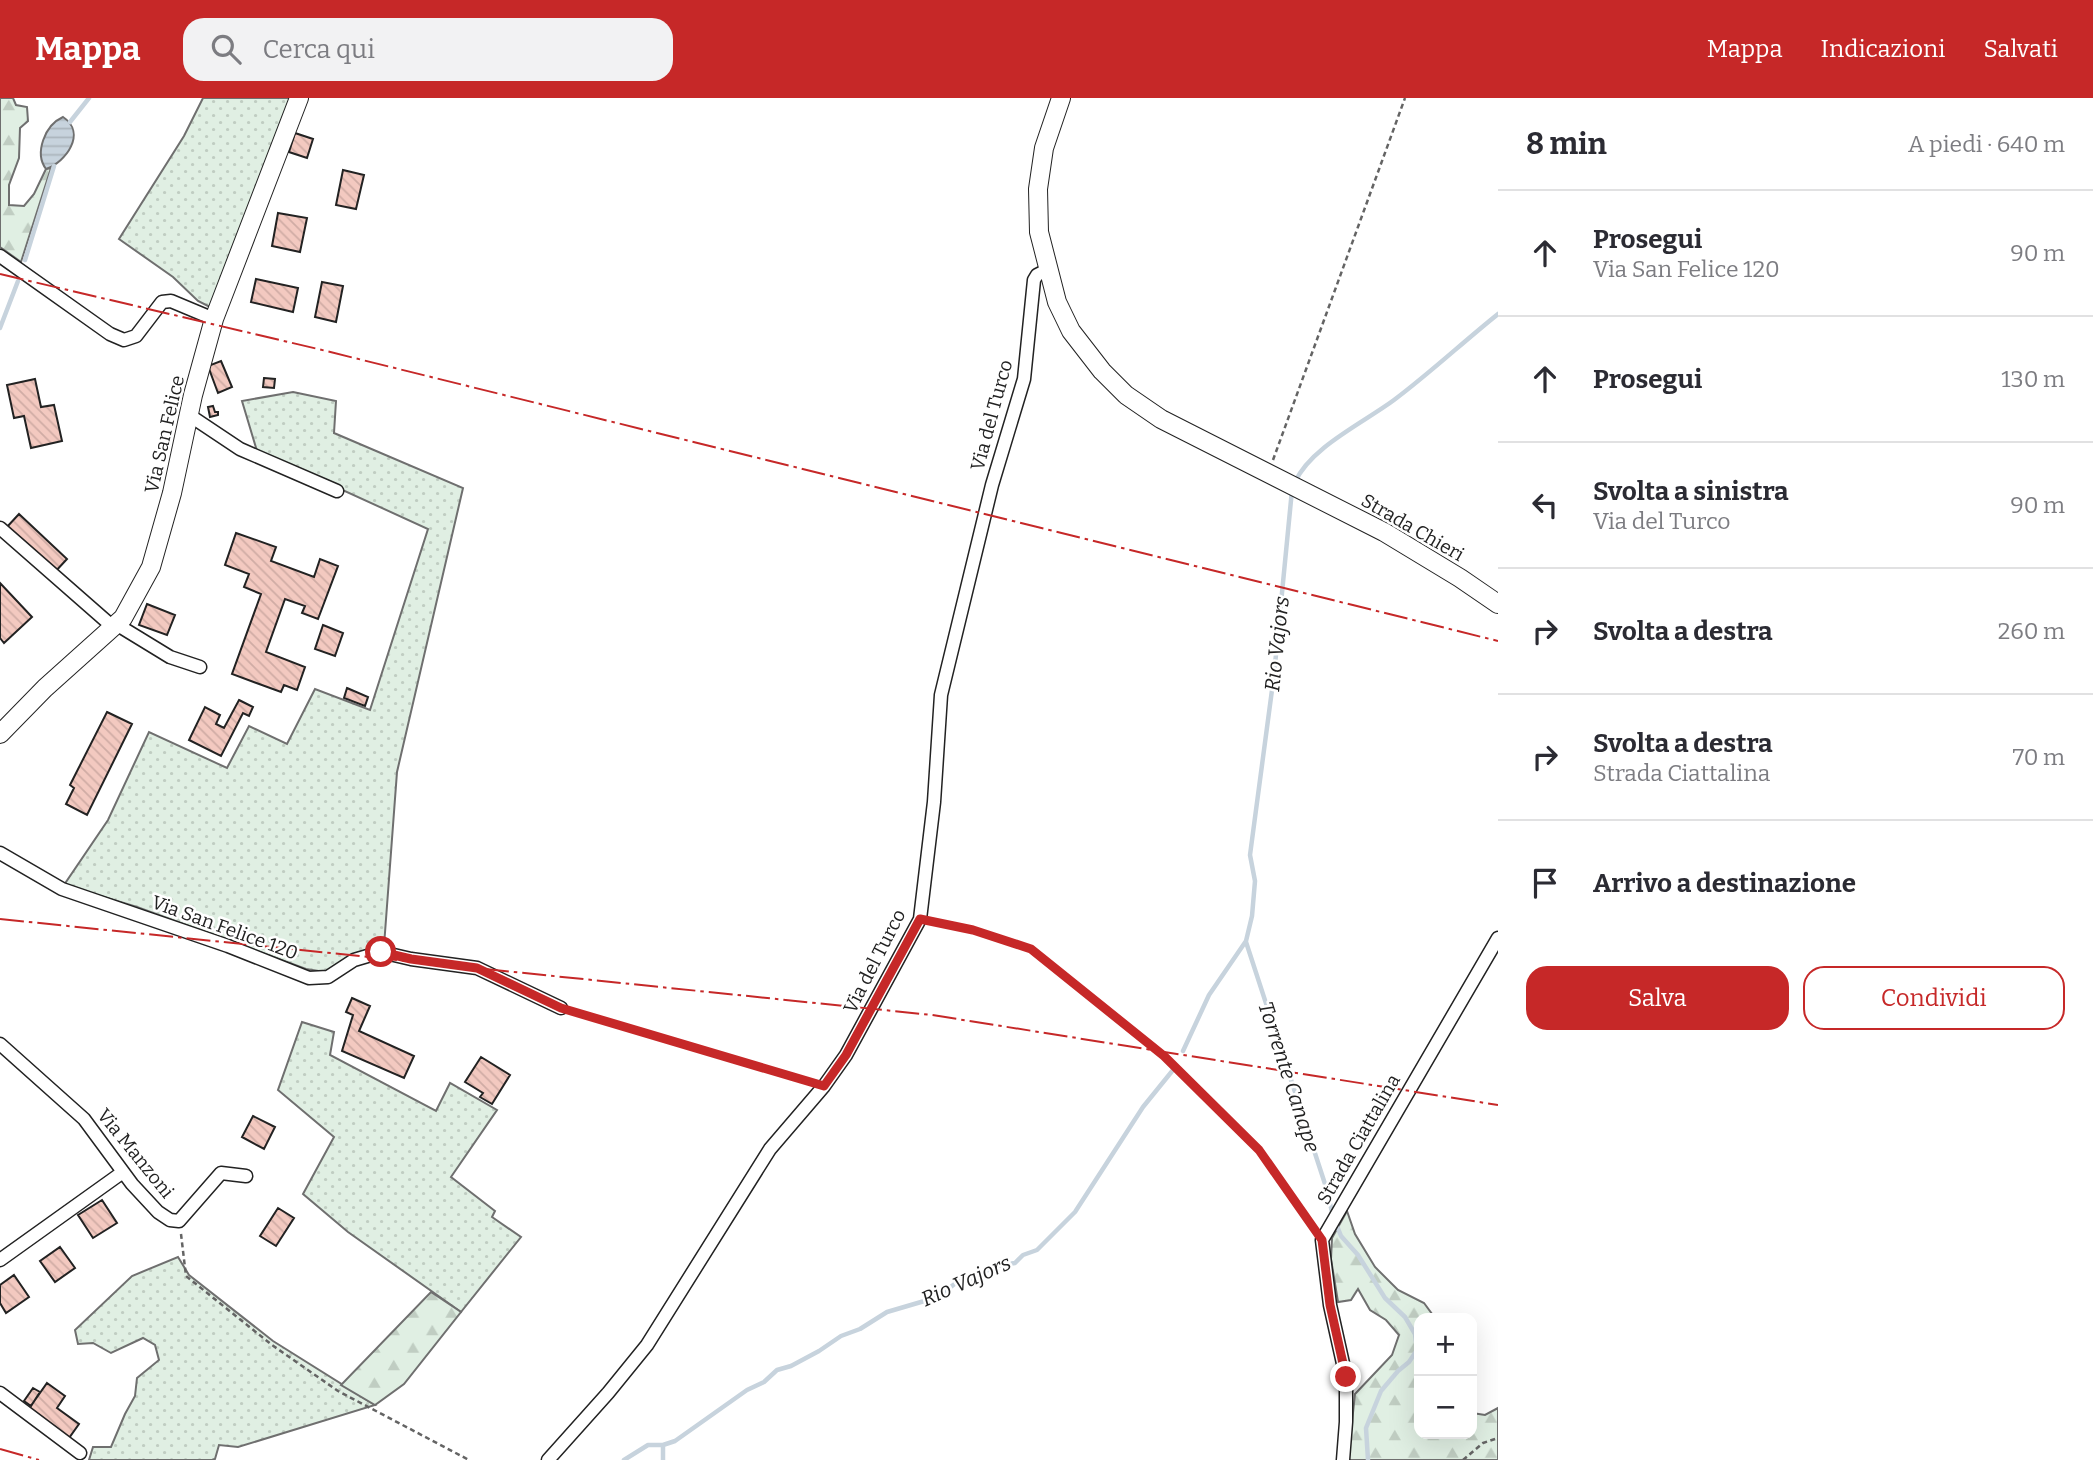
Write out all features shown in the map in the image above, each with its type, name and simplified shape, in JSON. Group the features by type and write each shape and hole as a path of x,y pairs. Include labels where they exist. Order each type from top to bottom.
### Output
{"main road":[{"name":"Via San Felice","path":"0,734 45,688 123,618 151,568 214,319 299,98"},
{"name":"Strada Chieri","path":"1061,98 1044,148 1038,189 1039,232 1057,302 1071,331 1102,371 1126,395 1161,419 1384,532 1498,604"}],"street":[{"path":"0,256 110,334 124,340 136,336 162,302 171,301 214,319"},
{"name":"Via del Turco","path":"548,1460 647,1345 770,1149 824,1086 846,1055 920,919 934,802 941,695 992,485 1024,379 1034,280 1037,275 1047,270"},
{"path":"189,415 240,449 337,491"},
{"path":"0,528 115,626 170,657 200,667"},
{"name":"Via San Felice 120","path":"0,853 62,889 228,946 309,978 328,977 354,960 381,952 477,968 561,1008"},
{"name":"Strada Ciattalina","path":"1322,1240 1498,938"},
{"name":"Via Manzoni","path":"0,1044 84,1119 132,1184 158,1212 170,1220 179,1221 221,1173 246,1176"},
{"path":"0,1260 123,1172"},
{"path":"1322,1240 1330,1305 1346,1377 1343,1460"},
{"path":"0,1393 80,1453"}],"path":[{"path":"1268,474 1405,98"},
{"path":"920,919 973,930 1031,949 1164,1056 1259,1150 1322,1240"},
{"path":"561,1008 824,1086"},
{"path":"179,1221 186,1276 272,1345 338,1391 469,1460"},
{"path":"1463,1460 1483,1443 1498,1438"}],"green space":[{"path":"0,98 13,98 16,105 27,107 28,121 20,128 19,158 9,185 9,205 24,206 34,194 46,169 51,168 21,262 0,247"},
{"path":"203,98 295,98 214,309 198,301 173,277 119,239 184,136"},
{"path":"293,392 336,401 334,433 463,488 397,772 384,946 357,953 325,972 306,969 137,907 64,885 108,820 149,732 227,768 249,726 287,744 315,689 370,710 428,529 257,451 242,401"},
{"path":"302,1022 334,1032 330,1055 436,1111 450,1083 497,1110 451,1177 495,1211 492,1217 521,1237 461,1312 348,1232 303,1194 334,1137 278,1090"},
{"path":"1347,1211 1355,1234 1375,1267 1398,1290 1424,1303 1431,1313 1414,1313 1414,1439 1477,1439 1477,1414 1485,1415 1498,1408 1498,1460 1348,1460 1355,1394 1392,1355 1399,1335 1386,1320 1370,1310 1358,1289 1351,1300 1338,1302 1331,1259 1332,1238"},
{"path":"178,1257 189,1275 273,1341 375,1405 238,1447 219,1445 215,1459 212,1460 89,1460 93,1447 111,1447 135,1396 137,1378 159,1360 155,1345 143,1338 111,1353 93,1343 78,1344 75,1330 132,1276"},
{"path":"431,1292 461,1312 404,1384 375,1405 341,1385"}],"shaded area":[{"path":"63,117 73,131 71,146 60,160 46,169 41,155 43,140 51,126"}],"building":[{"path":"295,133 313,139 307,158 289,152"},
{"path":"343,170 364,175 356,209 336,205"},
{"path":"278,213 307,218 300,252 272,246"},
{"path":"256,279 298,288 293,312 251,302"},
{"path":"322,282 343,286 336,322 315,317"},
{"path":"221,361 232,387 218,393 208,366"},
{"path":"264,378 275,379 274,388 263,387"},
{"path":"35,379 41,407 54,405 62,441 31,448 24,416 14,418 7,385"},
{"path":"213,406 218,415 210,417 208,407"},
{"path":"19,514 67,559 54,573 6,528"},
{"path":"236,533 276,547 271,561 314,577 320,559 338,566 318,619 302,613 305,606 285,599 266,652 305,667 297,690 284,685 281,692 232,674 261,594 244,587 249,574 225,565"},
{"path":"0,583 32,617 4,643 0,638"},
{"path":"147,604 175,615 167,635 139,625"},
{"path":"323,625 343,633 335,656 315,649"},
{"path":"347,688 368,697 365,706 344,698"},
{"path":"239,700 253,707 249,716 243,713 221,756 189,740 205,707 220,715 216,724 224,728"},
{"path":"107,712 132,724 87,815 66,804 74,788 70,785"},
{"path":"352,998 370,1006 359,1031 414,1056 404,1078 342,1051 353,1015 346,1012"},
{"path":"481,1057 510,1075 492,1104 480,1097 483,1093 465,1082"},
{"path":"253,1116 275,1127 264,1149 242,1137"},
{"path":"102,1200 117,1223 93,1238 78,1215"},
{"path":"278,1208 294,1218 276,1246 260,1236"},
{"path":"60,1247 75,1268 55,1282 40,1261"},
{"path":"14,1275 29,1297 6,1313 0,1303 0,1285"},
{"path":"47,1383 65,1396 57,1408 79,1424 69,1438 28,1410"},
{"path":"33,1388 40,1392 31,1406 24,1401"}],"waterway":[{"path":"70,122 89,98"},
{"path":"25,260 54,166"},
{"path":"0,328 18,281"},
{"name":"Rio Vajors","path":"1295,482 1303,469 1325,447 1394,400 1498,314"},
{"name":"Rio Vajors","path":"1183,1051 1209,995 1246,941 1252,916 1255,881 1250,855 1274,675 1292,490"},
{"name":"Torrente Canape","path":"1246,942 1332,1212"},
{"name":"Rio Vajors","path":"624,1460 648,1445 663,1445 675,1441 747,1390 764,1382 777,1370 791,1366 887,1312 938,1297 957,1282 970,1279 996,1266 1015,1263 1023,1255 1037,1250 1075,1212 1143,1107 1173,1070"},
{"name":"Torrente Canape","path":"1337,1226 1341,1236 1358,1255 1385,1298 1405,1317 1415,1334 1417,1350 1381,1391 1366,1428 1368,1460"},
{"path":"663,1445 663,1460"}],"power":[{"path":"0,274 318,349 1498,641"},
{"path":"0,919 932,1015 1498,1105"},
{"path":"0,1449 39,1460"}],"route":[{"path":"381,952 477,968 561,1008 824,1086 846,1055 920,919 973,930 1031,949 1164,1056 1259,1150 1322,1240 1330,1305 1346,1377"}]}
